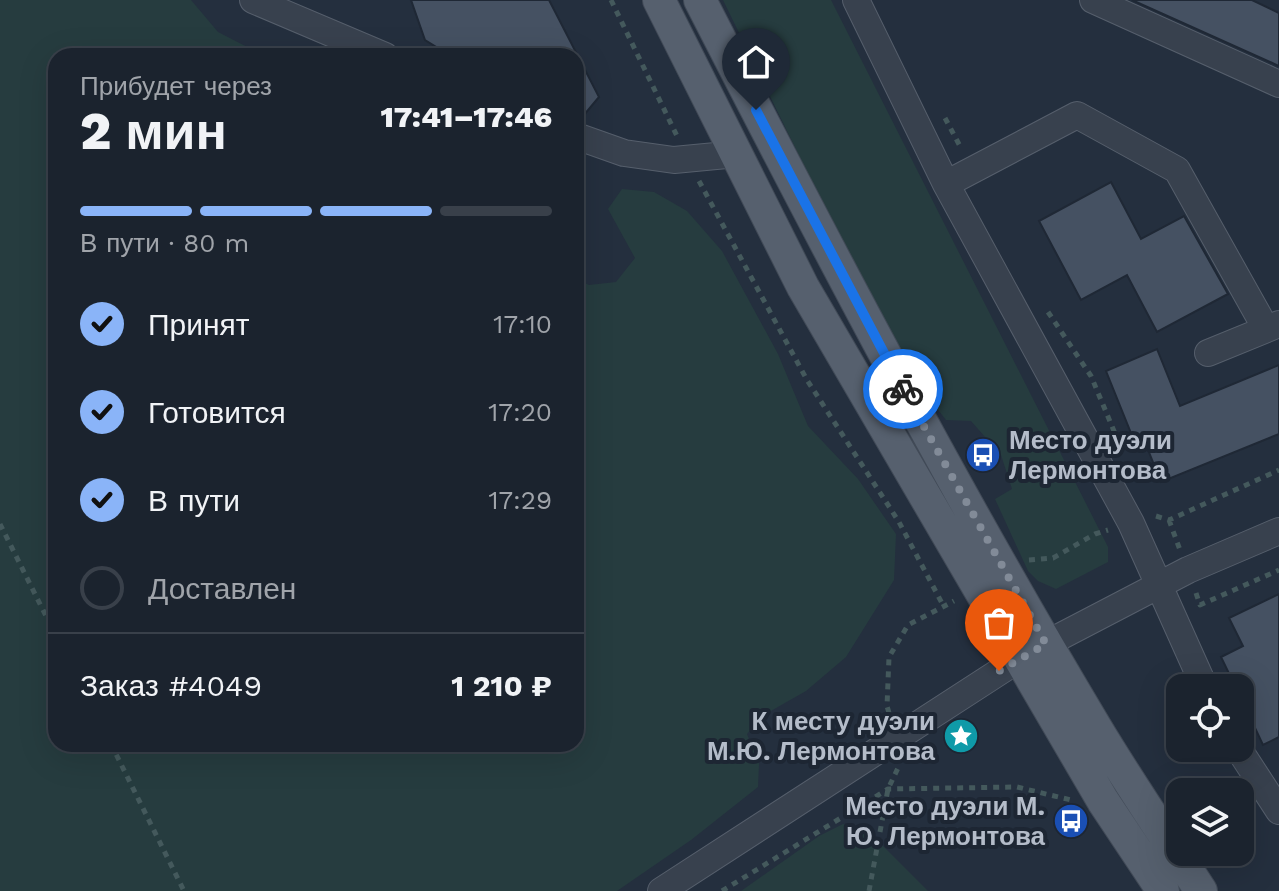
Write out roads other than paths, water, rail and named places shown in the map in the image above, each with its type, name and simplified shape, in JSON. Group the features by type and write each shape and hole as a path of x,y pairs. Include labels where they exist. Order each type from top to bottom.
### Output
{"main road":[{"path":"659,0 803,287 977,588 1098,732 1201,891"},
{"path":"700,0 906,394 1006,572 1033,652 1103,801 1163,891"},
{"path":"803,287 839,268"}],"street":[{"path":"253,0 366,48"},
{"path":"856,0 946,184 1145,514 1159,585 1199,674"},
{"path":"1093,0 1279,84"},
{"path":"946,184 1077,115 1177,170 1272,327 1208,353"},
{"path":"584,139 624,153 674,160 737,154"},
{"path":"661,891 1033,652 1159,585 1279,531"},
{"path":"1247,762 1279,811"}],"place":[{"name":"Место дуэли Лермонтова","path":"983,455"},
{"name":"К месту дуэли М.Ю. Лермонтова","path":"961,736"},
{"name":"Место дуэли М. Ю. Лермонтова","path":"1071,821"}]}
